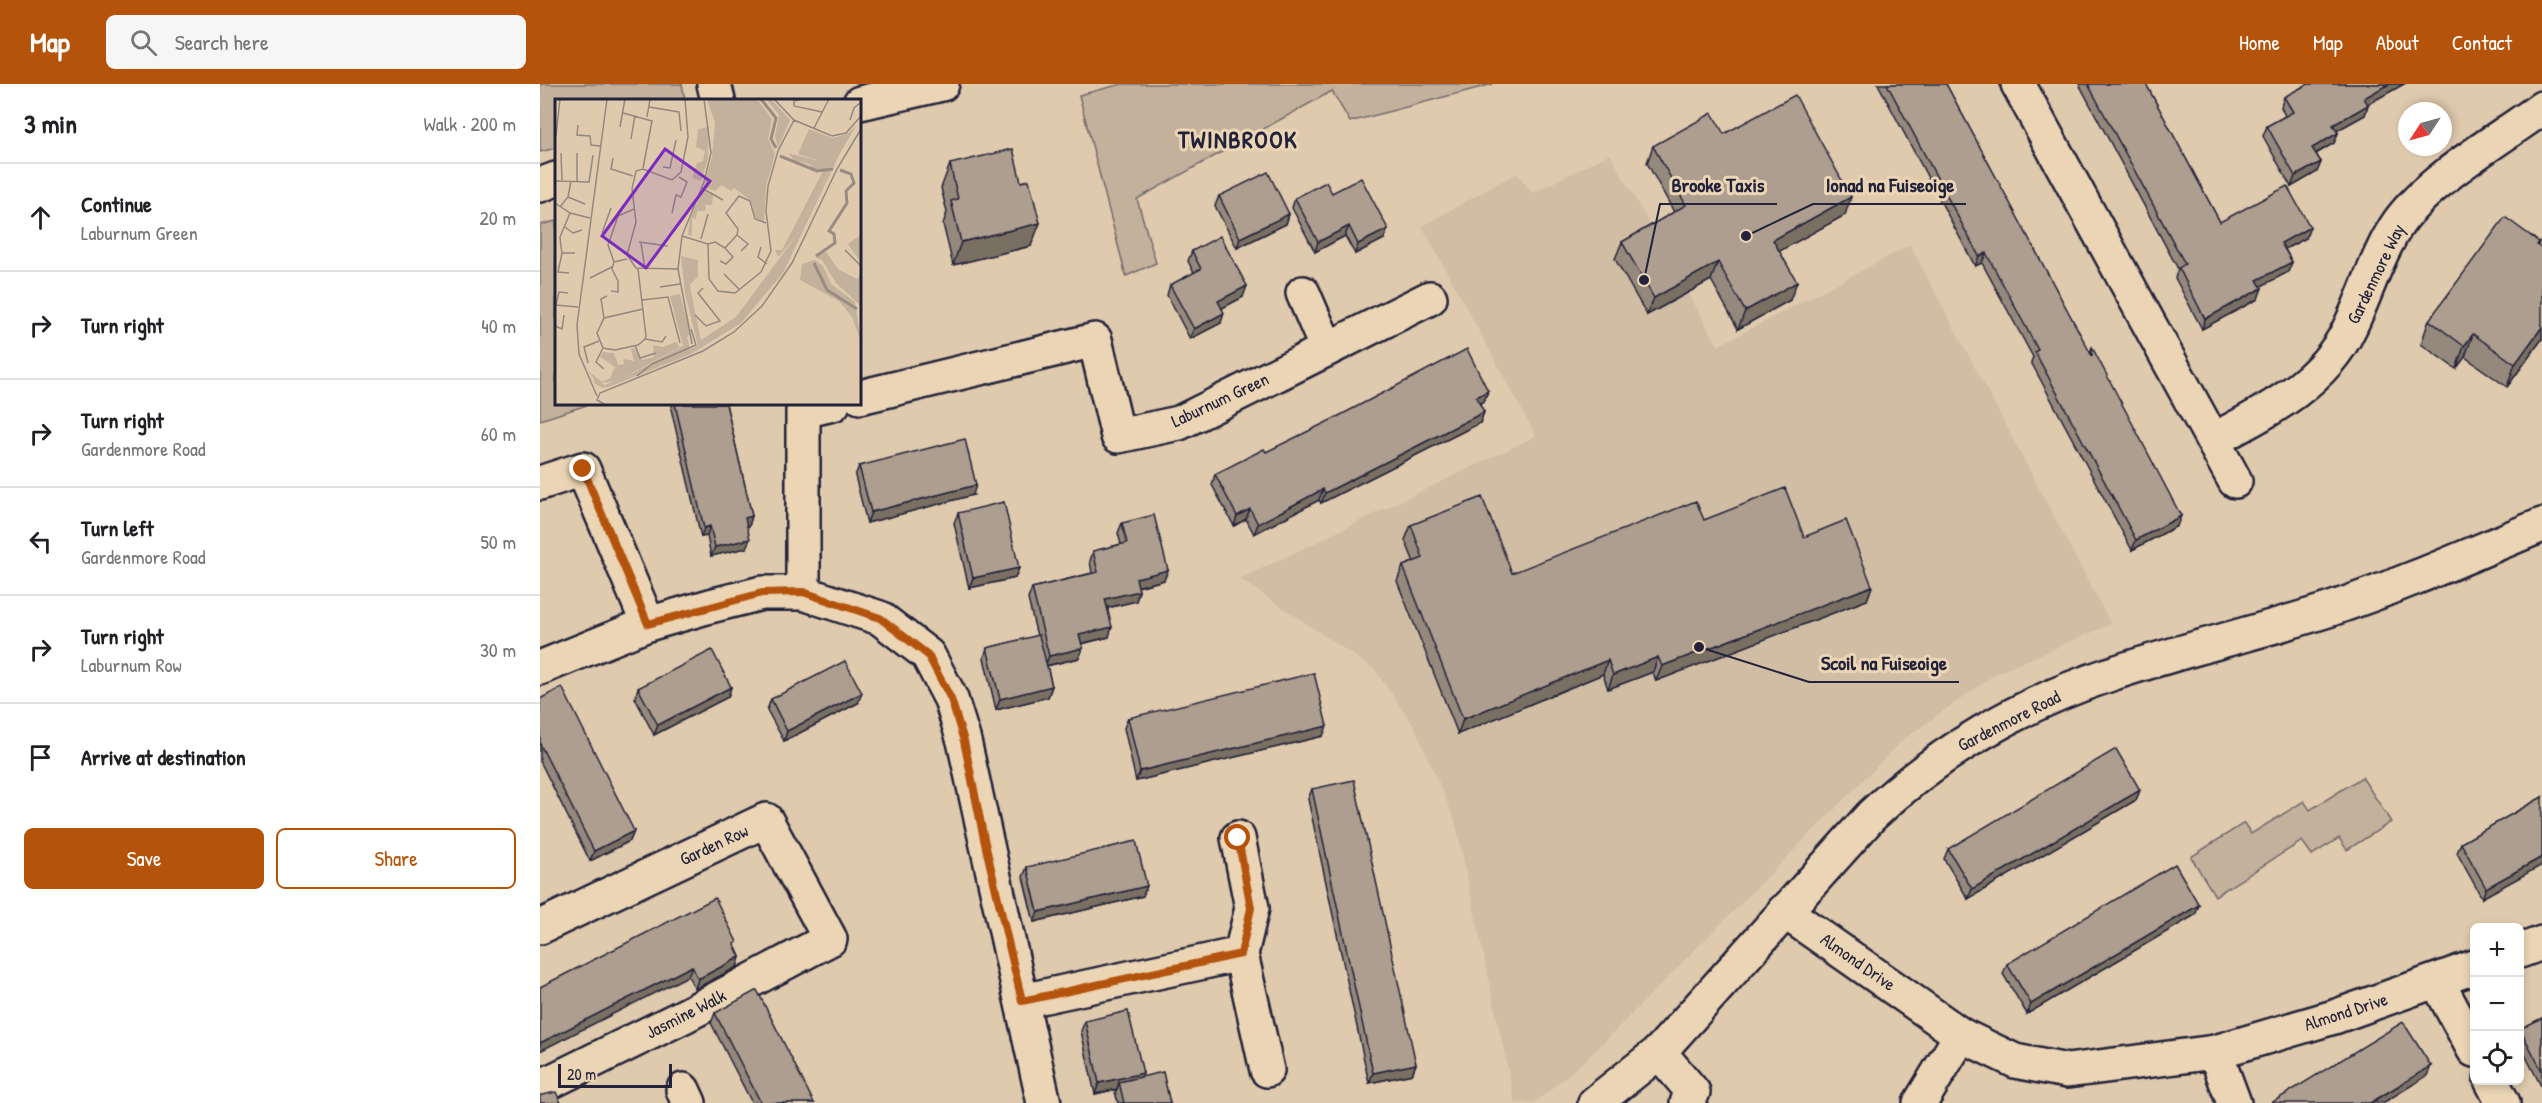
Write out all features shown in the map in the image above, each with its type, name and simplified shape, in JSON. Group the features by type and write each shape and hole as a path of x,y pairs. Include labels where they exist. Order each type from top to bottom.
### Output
{"street":[{"path":"714,84 718,99"},
{"path":"861,103 942,84"},
{"path":"2018,84 2235,481"},
{"name":"Gardenmore Way","path":"2213,440 2278,405 2325,364 2348,333 2388,241 2399,222 2422,194 2542,108"},
{"path":"540,185 555,179"},
{"path":"1303,293 1327,350"},
{"name":"Laburnum Green","path":"861,397 1095,340 1118,436 1179,423 1430,298"},
{"path":"803,592 803,411 829,405"},
{"path":"540,483 583,469 648,624"},
{"name":"Gardenmore Road","path":"1595,1103 1659,1052 1871,816 1897,791 1954,748 2046,700 2107,675 2331,609 2542,525"},
{"path":"540,668 648,624 762,593 803,592 880,618 928,655 951,699 964,741 1044,1103"},
{"name":"Garden Row","path":"543,917 766,820 830,939"},
{"path":"1238,838 1251,908 1241,954 1267,1070"},
{"name":"Almond Drive","path":"1784,911 1961,1035 2016,1061 2067,1071 2215,1052 2334,1017 2470,969"},
{"name":"Jasmine Walk","path":"540,1087 686,1015 830,939"},
{"path":"2524,950 2542,943"},
{"path":"1022,1001 1241,954"},
{"path":"2437,981 2470,1041"},
{"path":"1920,1103 1961,1035"},
{"path":"1659,1052 1692,1092 1687,1103"},
{"path":"2215,1052 2234,1103"},
{"path":"2494,1085 2503,1103"}],"shaded area":[{"path":"540,84 682,84 685,99 555,99 555,148 540,152"},
{"path":"1122,84 1493,84 1350,122 1332,91 1137,199 1156,263 1126,276 1079,95"},
{"path":"1610,154 1718,346 1910,245 2111,624 1997,673 1904,739 1587,1059 1534,1103 1515,1103 1455,820 1414,726 1374,669 1240,579 1536,436 1422,226 1517,173 1532,193"},
{"path":"555,221 555,405 587,405 540,420 540,225"},
{"path":"2362,777 2391,822 2347,850 2339,838 2312,855 2302,841 2215,896 2191,857 2244,823 2251,834 2304,801 2310,810"}],"building":[{"path":"1887,84 1946,84 2092,356 2092,347 2181,516 2136,540 2035,352 2038,350 1986,253 1979,256"},
{"path":"2088,84 2146,84 2220,222 2287,186 2310,227 2281,243 2292,262 2257,280 2262,288 2205,319 2179,268 2185,264"},
{"path":"2308,84 2389,84 2364,98 2368,105 2333,125 2338,133 2312,148 2321,162 2295,176 2267,126 2293,112 2284,97"},
{"path":"1795,95 1851,197 1773,240 1797,282 1745,311 1718,262 1654,298 1622,242 1686,205 1653,146 1712,113 1724,134"},
{"path":"1013,149 1021,182 1029,180 1040,223 961,242 951,201 958,199 950,164"},
{"path":"1268,172 1289,214 1240,238 1219,196"},
{"path":"1361,178 1388,229 1358,244 1349,226 1318,242 1295,198 1326,182 1332,193"},
{"path":"2505,217 2539,242 2537,245 2542,249 2542,327 2515,364 2473,334 2464,346 2429,320"},
{"path":"1220,236 1247,286 1218,301 1224,313 1194,329 1170,285 1201,269 1192,251"},
{"path":"1467,349 1488,391 1476,397 1484,412 1325,493 1323,489 1258,524 1250,509 1237,516 1215,474 1264,449 1266,452 1333,419"},
{"path":"675,405 726,405 752,516 745,518 750,539 715,547 710,526 704,528"},
{"path":"965,439 976,485 871,512 859,466"},
{"path":"1785,488 1804,537 1846,520 1872,586 1662,666 1658,657 1613,675 1608,660 1463,719 1403,566 1423,558 1411,525 1482,497 1512,573 1696,501 1704,520"},
{"path":"1004,502 1019,568 973,578 958,513"},
{"path":"1154,515 1168,570 1136,578 1139,591 1105,599 1112,627 1079,635 1083,648 1049,656 1032,588 1098,572 1093,551 1127,543 1122,523"},
{"path":"1039,635 1052,686 1000,699 987,648"},
{"path":"712,650 731,687 658,725 638,688"},
{"path":"845,661 862,693 787,731 771,699"},
{"path":"1314,673 1327,726 1140,771 1128,718"},
{"path":"562,687 634,831 594,851 540,744 540,699"},
{"path":"2116,749 2140,790 1972,889 1948,849"},
{"path":"1354,780 1416,1064 1373,1073 1312,789"},
{"path":"2542,797 2542,857 2486,888 2461,843"},
{"path":"1136,841 1147,886 1038,912 1027,867"},
{"path":"2175,864 2199,905 2031,1004 2007,964"},
{"path":"715,898 737,942 734,944 740,957 698,979 692,966 540,1043 540,987"},
{"path":"757,990 814,1103 761,1103 715,1013"},
{"path":"1128,1011 1143,1073 1099,1083 1085,1021"},
{"path":"2542,1018 2542,1071 2524,1037 2524,1027"},
{"path":"2403,1022 2431,1066 2370,1103 2271,1103"},
{"path":"1163,1072 1170,1103 1124,1103 1119,1082"},
{"path":"556,1092 561,1103 540,1103 540,1095"}],"place":[{"name":"Ionad na Fuiseoige","path":"1746,236"},
{"name":"Brooke Taxis","path":"1644,280"},
{"name":"Scoil na Fuiseoige","path":"1699,647"}],"district":[{"name":"TWINBROOK","path":"1238,140"}],"route":[{"path":"583,469 648,624 762,593 803,592 880,618 928,655 951,699 964,741 984,839 1022,1001 1241,954 1251,908 1238,838"}]}
